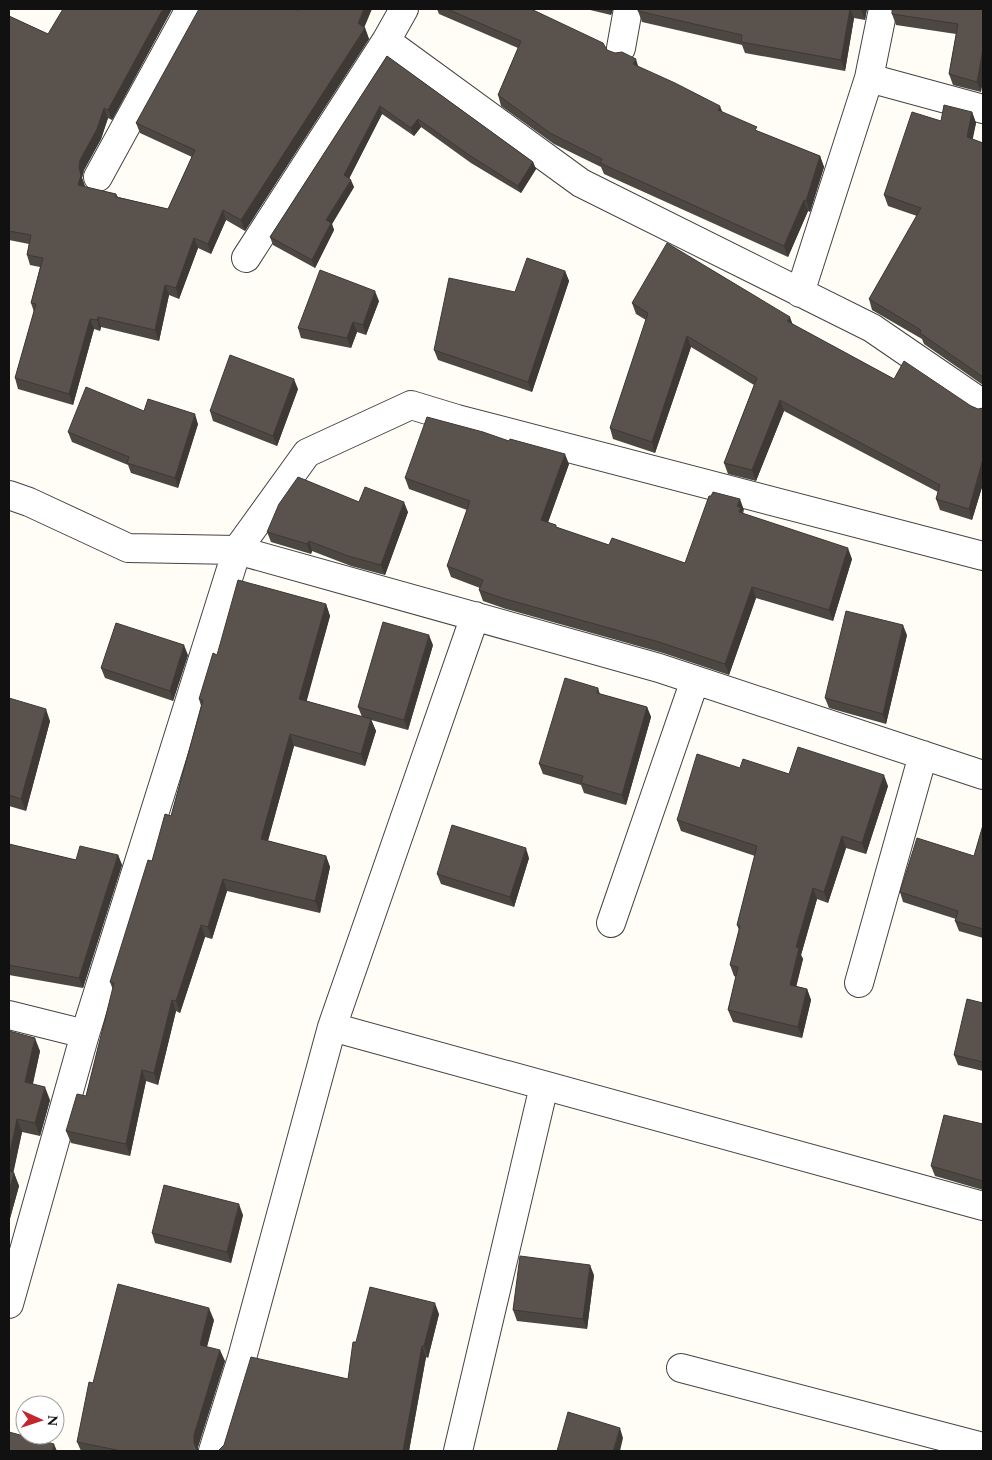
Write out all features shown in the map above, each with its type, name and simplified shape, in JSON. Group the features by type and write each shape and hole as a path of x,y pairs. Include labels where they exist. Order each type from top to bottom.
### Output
{"street":[{"path":"98,177 190,9"},
{"path":"246,258 386,42 404,9"},
{"path":"621,48 628,9"},
{"path":"800,293 869,78 883,9"},
{"path":"386,42 581,184 872,328 983,404"},
{"path":"869,78 983,109"},
{"path":"9,1304 85,1034 237,550 307,453 411,405 983,556"},
{"path":"9,495 29,502 128,548 237,550 659,668 983,775"},
{"path":"213,1451 242,1358 332,1028 475,616"},
{"path":"611,923 695,680"},
{"path":"859,983 923,755"},
{"path":"9,1014 85,1034"},
{"path":"332,1028 983,1206"},
{"path":"458,1451 544,1086"},
{"path":"681,1368 983,1447"}],"building":[{"path":"63,9 163,9 108,110 104,108 97,129 80,160 79,168 81,175 78,185 116,194 116,197 168,209 195,150 136,123 199,9 295,9 299,11 300,9 364,9 358,23 365,28 241,220 223,210 208,244 194,238 176,288 165,285 155,330 98,317 97,320 90,319 69,394 15,378 36,304 31,303 43,258 27,255 31,235 9,231 9,16 48,34"},
{"path":"447,9 531,9 603,43 607,50 615,53 622,52 636,59 633,64 720,106 718,110 757,127 755,130 820,156 806,201 804,200 784,246 600,163 602,159 550,133 498,95 521,41"},
{"path":"638,9 850,9 841,60 741,42 742,35 638,11"},
{"path":"892,9 983,9 983,49 977,82 949,74 958,24 892,14"},
{"path":"387,56 533,162 518,186 469,155 418,119 411,128 380,106 344,175 351,180 326,220 331,223 312,260 270,237"},
{"path":"944,105 972,112 967,137 983,143 983,377 920,333 921,330 869,299 921,208 884,195 912,112 941,121"},
{"path":"667,243 790,317 787,321 894,379 904,361 971,406 978,409 983,408 983,459 969,509 936,499 940,485 780,400 752,470 724,463 757,378 687,336 652,442 610,428 648,313 632,303"},
{"path":"527,258 565,271 528,382 434,350 449,278 515,292"},
{"path":"320,270 375,291 363,325 353,322 347,338 298,328"},
{"path":"230,355 294,379 273,436 210,411"},
{"path":"86,387 144,411 148,399 195,414 175,478 127,463 129,457 68,432"},
{"path":"427,417 509,441 510,439 565,454 541,520 609,545 612,538 685,563 709,496 713,492 740,499 737,506 741,508 739,512 848,548 829,610 752,587 725,664 659,642 479,590 483,580 447,566 470,501 405,478"},
{"path":"298,477 359,502 365,487 404,502 381,565 348,556 309,541 307,544 267,532 279,504"},
{"path":"238,580 326,604 299,699 371,719 361,754 290,734 261,839 326,856 315,901 223,879 208,927 201,925 176,1001 172,1000 154,1073 142,1070 126,1144 66,1131 77,1094 86,1096 114,983 110,982 148,860 152,861 165,814 171,816 203,700 199,699 213,653 217,655"},
{"path":"846,611 903,625 883,714 825,698"},
{"path":"383,622 429,635 404,720 358,707"},
{"path":"116,623 184,645 170,691 101,668"},
{"path":"565,678 598,688 597,693 647,707 622,795 581,783 583,776 539,764"},
{"path":"9,698 46,709 21,799 9,795"},
{"path":"798,747 884,775 862,843 842,836 824,892 813,888 796,947 799,948 790,985 807,989 798,1027 728,1010 738,967 730,965 740,926 737,925 757,846 677,820 697,754 740,768 743,759 789,774"},
{"path":"452,825 526,848 510,897 437,874"},
{"path":"983,825 983,929 955,921 958,911 900,892 917,838 974,856"},
{"path":"9,844 76,860 80,846 118,855 79,978 9,965"},
{"path":"967,999 983,1003 983,1062 954,1055"},
{"path":"9,1031 35,1038 25,1082 45,1087 35,1123 17,1119 9,1158"},
{"path":"944,1115 983,1124 983,1181 931,1166"},
{"path":"9,1171 14,1173 9,1192"},
{"path":"164,1185 239,1204 227,1252 152,1233"},
{"path":"520,1256 590,1265 583,1319 513,1310"},
{"path":"118,1284 209,1308 200,1345 220,1350 194,1435 194,1443 197,1450 200,1451 122,1451 77,1442 89,1382 93,1383"},
{"path":"370,1287 435,1303 424,1346 422,1346 403,1451 218,1451 224,1445 251,1357 348,1379 353,1342 356,1342"},
{"path":"568,1412 620,1428 613,1451 557,1451"},
{"path":"9,1432 15,1434 15,1445 54,1445 52,1451 9,1451"}]}
